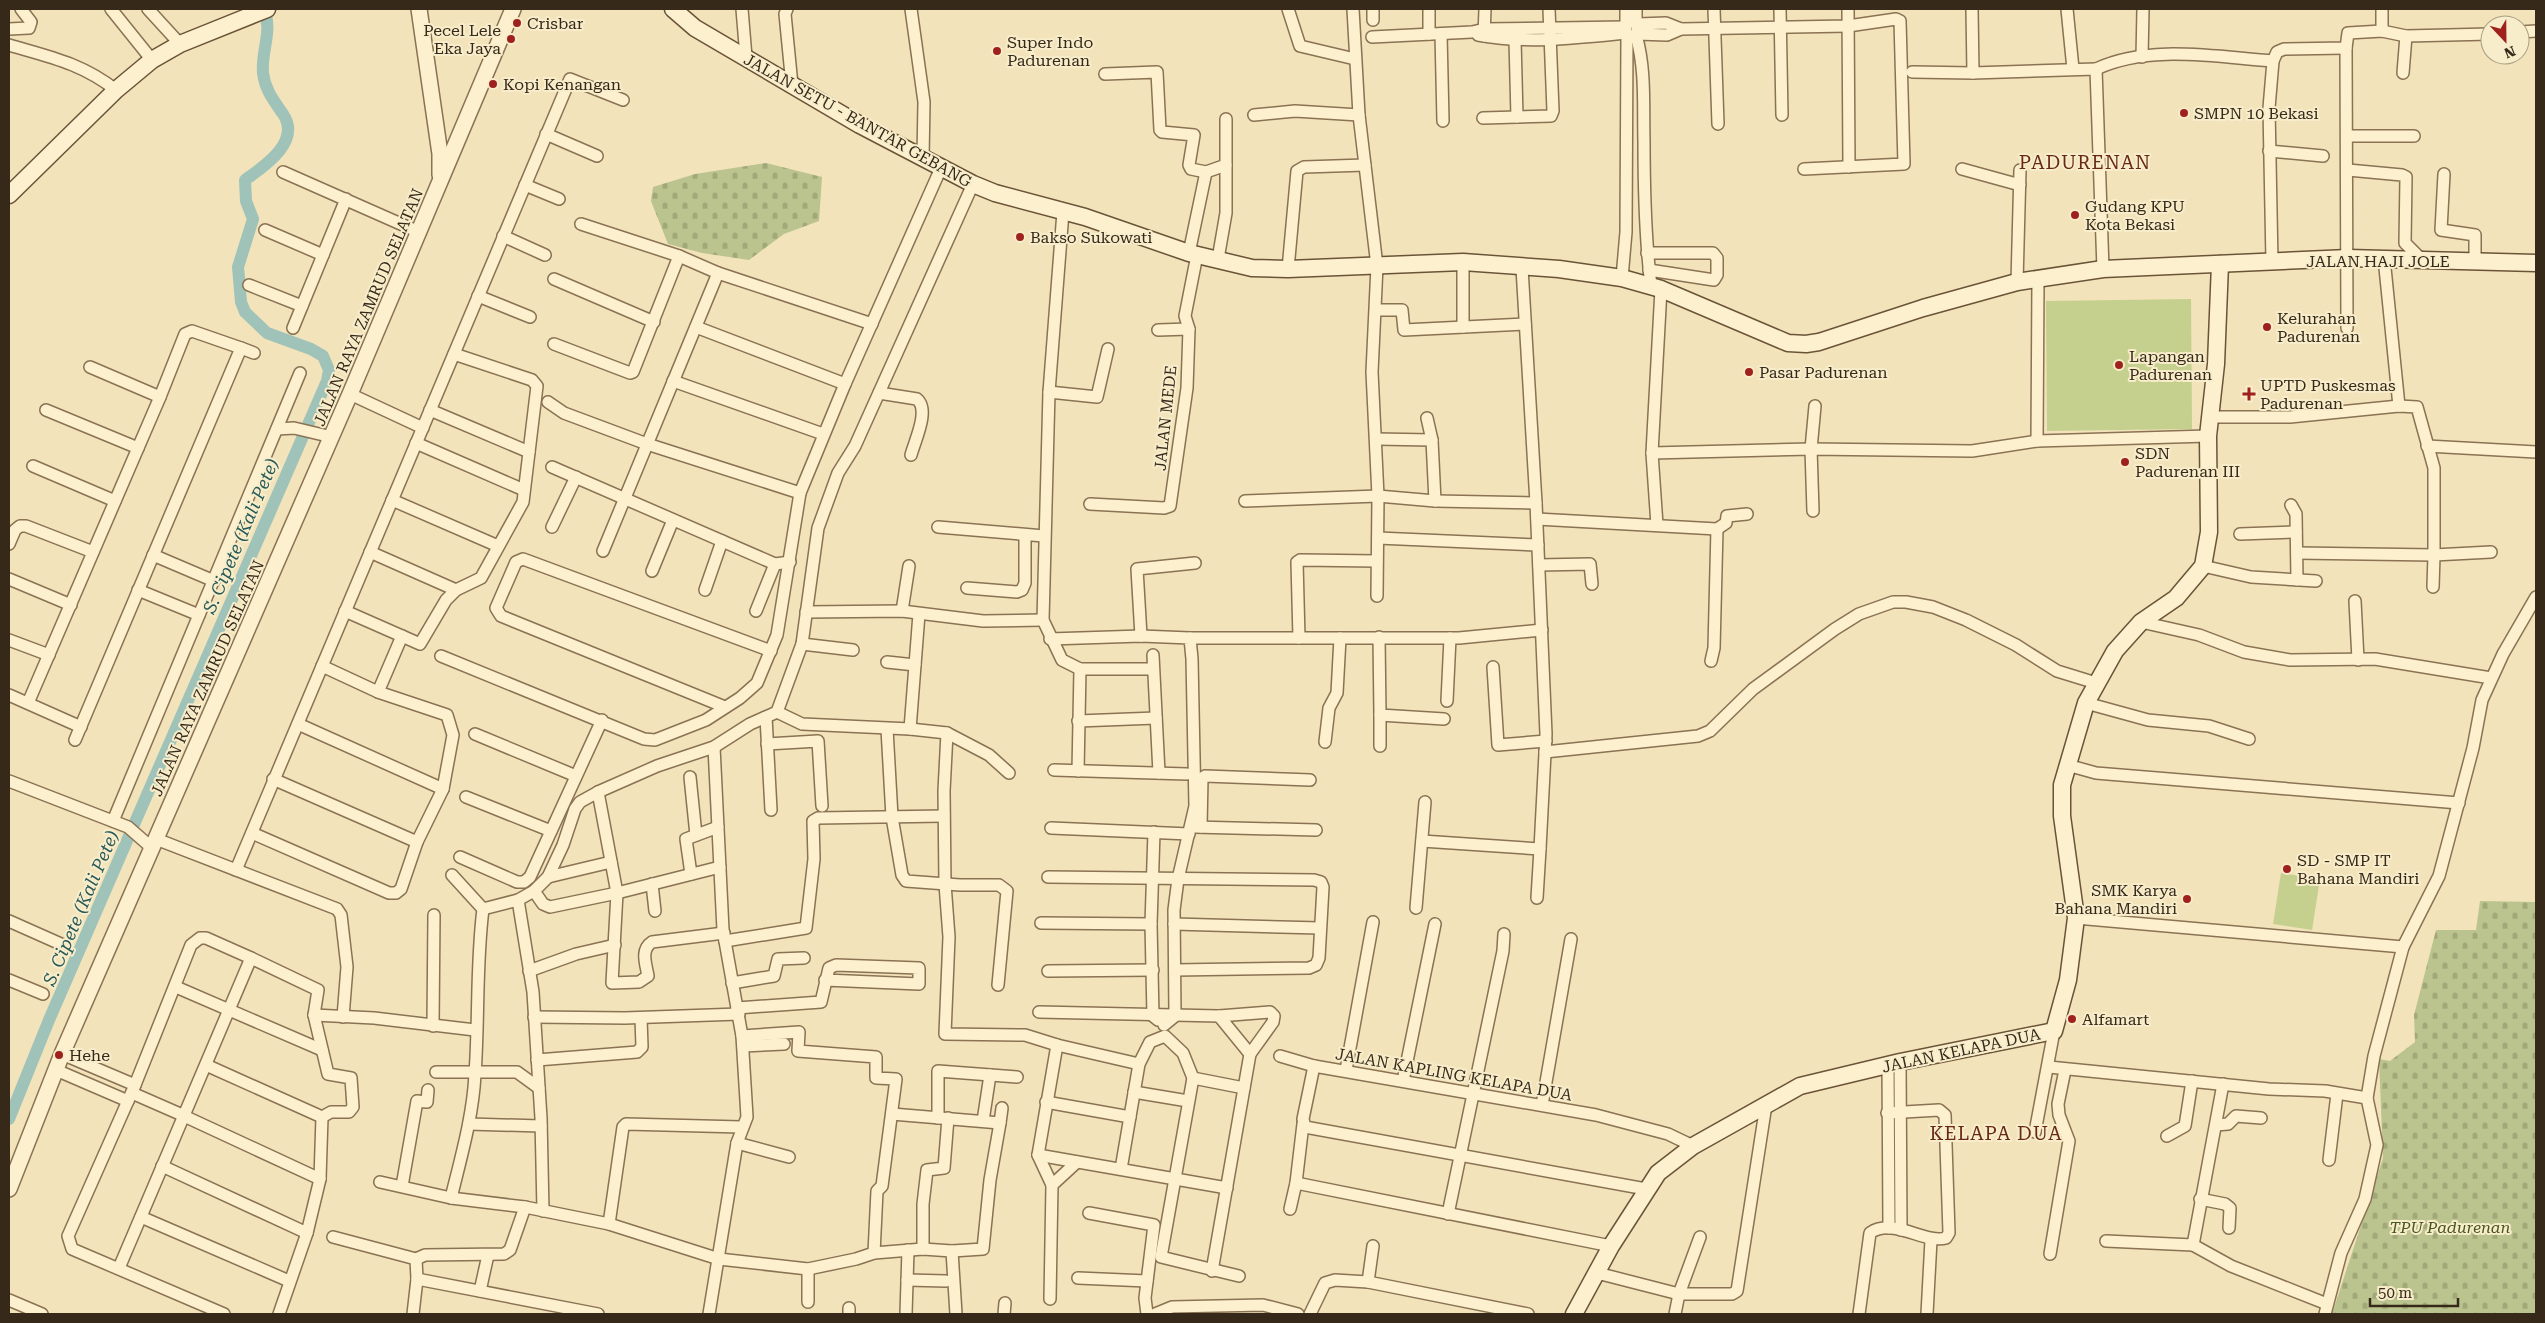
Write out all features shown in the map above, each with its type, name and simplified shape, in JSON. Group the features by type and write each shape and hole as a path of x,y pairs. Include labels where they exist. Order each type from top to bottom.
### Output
{"main road":[{"path":"9,195 116,90 152,60 180,44 267,9"},
{"name":"JALAN SETU - BANTAR GEBANG","path":"680,11 695,28 792,85 973,184 1193,254 1252,268 1288,269 1462,262 1522,268 1559,269 1654,282 1788,343 1806,344 2017,282 2103,269 2220,264"},
{"name":"JALAN HAJI JOLE","path":"2220,264 2348,258 2536,263"},
{"path":"2203,566 2209,532 2208,436 2216,364 2220,264"},
{"name":"JALAN KELAPA DUA","path":"1574,1314 1611,1246 1646,1189 1658,1173 1693,1146 1800,1086 2054,1030 2068,980 2076,918 2062,816 2062,785 2086,703 2115,651 2141,622 2176,598 2203,566"}],"street":[{"path":"9,29 29,28 31,22 21,9"},
{"path":"111,9 152,60"},
{"path":"148,9 180,44"},
{"name":"JALAN RAYA ZAMRUD SELATAN","path":"419,9 440,154 440,182"},
{"name":"JALAN RAYA ZAMRUD SELATAN","path":"9,1190 62,1054 325,436 350,394 513,9"},
{"path":"742,9 746,58"},
{"path":"787,9 785,14 792,85"},
{"path":"911,9 917,40 924,102 923,158"},
{"path":"1288,9 1296,42 1300,46 1355,59"},
{"path":"1353,9 1359,115 1377,266 1372,372 1378,496 1377,596"},
{"path":"1429,9 1429,34"},
{"path":"1485,9 1485,32"},
{"path":"1483,118 1551,116 1553,111 1549,9"},
{"path":"1626,9 1631,29 1640,50 1645,92 1645,233 1647,253 1654,282 1652,453 1657,525"},
{"path":"1622,278 1626,232 1631,29 1636,9"},
{"path":"1714,9 1718,124"},
{"path":"1780,9 1782,116"},
{"path":"1848,9 1849,167"},
{"path":"1972,9 1973,73"},
{"path":"2068,9 2073,69"},
{"path":"2142,57 2143,9"},
{"path":"2382,9 2382,31"},
{"path":"1372,37 1549,27 1631,29 1667,35 1681,29 1848,26 1896,19 1900,21 1904,164 1804,169"},
{"path":"1485,32 1515,40 1549,39 1631,29"},
{"path":"2347,328 2348,170 2346,48 2348,33 2382,31 2406,36 2480,34"},
{"path":"1441,34 1442,121"},
{"path":"2404,73 2406,36"},
{"path":"1515,40 1517,117"},
{"path":"9,45 78,65 96,74 116,90"},
{"path":"2272,262 2268,152 2273,60 2277,52 2284,49 2346,48"},
{"path":"1912,72 2020,73 2096,69 2112,61 2174,55 2273,60"},
{"path":"2096,69 2103,269"},
{"path":"1106,74 1157,72 1160,130 1162,132 1192,134 1194,138 1189,165 1191,169 1206,172 1226,165"},
{"path":"236,870 570,79 623,100"},
{"path":"1254,115 1295,111 1359,115"},
{"path":"1218,259 1226,213 1226,119"},
{"path":"546,134 597,156"},
{"path":"2347,136 2414,136"},
{"path":"2268,152 2323,156"},
{"path":"1288,269 1297,170 1304,167 1365,165"},
{"path":"441,656 602,720 644,739 654,740 706,720 740,698 757,683 777,635 800,493 845,384 941,168"},
{"path":"1962,169 2020,185"},
{"path":"2017,282 2020,170"},
{"path":"2348,170 2402,175 2406,177 2405,243 2422,260"},
{"path":"283,172 419,232"},
{"name":"JALAN MEDE","path":"1090,504 1164,508 1170,506 1187,388 1189,329 1185,316 1206,172"},
{"path":"2444,174 2441,230 2475,235 2475,261"},
{"path":"483,909 518,900 534,891 548,877 563,845 577,806 598,792 657,766 714,746 750,724 777,712 802,644 818,528 838,473 856,446 973,184"},
{"path":"525,185 559,199"},
{"path":"293,328 346,199"},
{"path":"1063,212 1049,392 1043,620 1050,639 1062,660 1080,669 1152,669"},
{"path":"581,224 679,256 718,273 872,324"},
{"path":"266,230 323,255"},
{"path":"1626,232 1645,233"},
{"path":"503,236 545,255"},
{"path":"1647,253 1716,254 1718,275 1714,280 1669,274 1654,282"},
{"path":"1669,274 1670,253"},
{"path":"554,344 631,373 654,322 679,256"},
{"path":"2384,258 2399,406"},
{"path":"1462,262 1463,327"},
{"path":"1522,268 1537,519 1546,746 1537,898"},
{"path":"603,551 718,273"},
{"path":"554,278 654,322"},
{"path":"2037,441 2038,280"},
{"path":"249,285 302,306"},
{"path":"478,296 530,317"},
{"path":"1376,310 1402,310 1404,330 1525,324"},
{"path":"696,327 845,384"},
{"path":"1158,330 1189,329"},
{"path":"28,703 116,501 185,334 188,332 254,353"},
{"path":"75,740 241,348"},
{"path":"1049,392 1097,397 1108,350"},
{"path":"345,611 420,644 446,600 456,590 481,578 523,502 537,386 532,380 454,354"},
{"path":"90,367 160,397"},
{"path":"112,821 300,373"},
{"path":"673,381 824,434"},
{"path":"879,393 917,399 922,403 924,410 911,455"},
{"path":"350,394 423,428"},
{"path":"548,402 564,413 647,444 800,493"},
{"path":"1813,511 1812,449 1815,406"},
{"path":"2210,417 2290,417 2399,406 2417,407 2434,468 2433,587"},
{"path":"46,410 138,448"},
{"path":"430,410 529,452"},
{"path":"1427,418 1432,440 1435,501"},
{"path":"277,429 294,428 325,436"},
{"path":"1652,453 1812,449 1972,451 2037,441 2208,436"},
{"path":"1376,439 1432,440"},
{"path":"416,443 524,490"},
{"path":"2427,446 2536,452"},
{"path":"33,466 116,501"},
{"path":"552,466 624,500 776,564 790,562"},
{"path":"552,528 576,477"},
{"path":"1245,501 1378,496 1435,501 1536,503"},
{"path":"392,500 498,546"},
{"path":"2292,505 2296,514 2298,580"},
{"path":"1537,519 1717,529 1726,523 1727,516 1747,514"},
{"path":"652,571 673,520"},
{"path":"9,544 15,530 20,526 26,526 93,552"},
{"path":"938,527 1044,536"},
{"path":"1711,661 1714,648 1717,529"},
{"path":"2240,534 2296,532"},
{"path":"967,588 1017,592 1022,590 1025,584 1025,535"},
{"path":"1378,538 1538,545"},
{"path":"705,590 722,541"},
{"path":"370,552 456,590"},
{"path":"2297,553 2434,555 2491,552"},
{"path":"153,555 214,580"},
{"path":"1539,563 1576,558"},
{"path":"725,707 501,616 496,608 516,562 523,559 771,651"},
{"path":"1299,638 1297,562 1300,560 1377,562"},
{"path":"1141,636 1137,569 1194,563"},
{"path":"1539,563 1590,564 1592,584"},
{"path":"756,611 776,564"},
{"path":"902,611 909,566"},
{"path":"2203,566 2251,577 2316,581"},
{"path":"9,579 71,605"},
{"path":"138,590 199,615"},
{"path":"2106,1241 2193,1245 2231,1266 2326,1309 2341,1253 2365,1199 2377,1146 2367,1098 2374,1056 2403,947 2439,876 2459,803 2482,700 2507,645 2536,597"},
{"path":"2355,601 2358,660"},
{"path":"1493,667 1498,745 1546,746 1698,736 1710,731 1753,689 1835,629 1859,614 1893,602 1906,602 1933,607 1966,620 2016,645 2057,671 2096,683"},
{"path":"806,612 902,611 983,620 1043,620"},
{"path":"910,729 918,614"},
{"path":"2141,622 2198,635 2244,652 2290,660 2375,659 2492,678"},
{"path":"1050,639 1141,636 1190,638 1450,638 1542,630"},
{"path":"378,692 402,636"},
{"path":"1379,637 1380,746"},
{"path":"1190,638 1195,806 1193,830"},
{"path":"1325,742 1329,708 1337,693 1340,638"},
{"path":"1447,701 1450,638"},
{"path":"9,640 49,655"},
{"path":"802,644 853,650"},
{"path":"1153,655 1152,669 1159,773"},
{"path":"887,662 915,665"},
{"path":"252,832 389,893 396,893 401,890 416,842 443,789 453,735 447,715 378,692 322,666"},
{"path":"1078,771 1080,669"},
{"path":"9,695 81,727"},
{"path":"2086,703 2148,720 2209,726 2250,739"},
{"path":"777,712 802,724 910,729 947,733 989,755 1009,773"},
{"path":"1380,714 1444,719"},
{"path":"766,717 771,810"},
{"path":"1078,721 1156,718"},
{"path":"460,857 517,882 524,882 530,877 602,720"},
{"path":"298,724 443,789"},
{"path":"887,729 892,817 902,875 906,881 999,885 1007,891 998,985"},
{"path":"947,733 944,816 945,884 949,937 945,1034 1025,1035 1057,1045 1139,1064"},
{"path":"475,734 576,776"},
{"path":"768,744 818,741 822,806"},
{"path":"709,1314 741,1127 747,1117 742,1041 724,937 714,746"},
{"path":"2067,765 2096,772 2459,803"},
{"path":"1054,770 1187,774"},
{"path":"1121,1169 1139,1064 1150,1042 1165,1031 1174,1016 1174,924 1178,879 1193,830 1202,778 1205,776 1310,780"},
{"path":"690,777 696,835"},
{"path":"273,779 416,842"},
{"path":"9,781 128,827 152,844 236,870 337,909 341,915 347,967 343,1017"},
{"path":"598,792 617,893 612,983 640,982 648,976 644,951 646,946 652,942 724,937 806,928 814,860 813,820 818,818 944,816"},
{"path":"466,797 551,831"},
{"path":"1416,908 1425,802"},
{"path":"691,874 686,842 688,838 718,827"},
{"path":"1051,828 1154,832 1193,830 1316,830"},
{"path":"1154,832 1153,1016 1183,1053 1192,1078 1161,1257 1212,1271 1239,1276"},
{"path":"1422,841 1540,848"},
{"path":"548,877 611,862"},
{"path":"534,891 543,904 550,907 617,893 720,866"},
{"path":"452,875 483,909"},
{"path":"1048,877 1314,880 1321,882 1323,887 1319,958 1316,965 1309,968 1174,970"},
{"path":"652,884 655,911"},
{"path":"518,900 530,971 534,1017 541,1126 543,1211"},
{"path":"451,1198 469,1124 476,1073 475,1030 478,942 483,909"},
{"path":"434,915 434,1026"},
{"path":"2076,918 2403,947"},
{"path":"9,921 64,945"},
{"path":"1346,1070 1373,922"},
{"path":"1041,923 1152,924"},
{"path":"1174,924 1320,928"},
{"path":"1404,1081 1435,924"},
{"path":"1448,1214 1503,951 1504,934"},
{"path":"224,1314 72,1249 68,1236 132,1093 192,945 200,938 251,958 318,990 314,1015 328,1074 351,1078 353,1107 349,1112 331,1112 322,1117"},
{"path":"1542,1106 1571,939"},
{"path":"530,971 576,954 615,945"},
{"path":"119,1268 182,1115 206,1065 251,958"},
{"path":"732,983 774,976 778,959 804,958"},
{"path":"534,1017 641,1018 738,1011 821,1002 825,980 829,968 836,965 919,968 919,984 825,980"},
{"path":"1048,971 1153,970"},
{"path":"9,980 43,994"},
{"path":"176,987 228,1012 322,1050"},
{"path":"1038,1012 1153,1016 1219,1016 1270,1012 1274,1016 1273,1022 1250,1054 1212,1271"},
{"path":"314,1015 374,1018 475,1030"},
{"path":"1219,1016 1250,1054"},
{"path":"537,1060 637,1052 642,1047 641,1018"},
{"path":"2035,1132 2049,1067 2054,1030"},
{"path":"742,1041 799,1032 798,1050 876,1057 876,1078 896,1079 882,1186 877,1191 874,1253"},
{"path":"742,1041 784,1044"},
{"path":"1050,1299 1052,1185 1038,1155 1057,1045"},
{"path":"62,1054 132,1093 320,1179"},
{"path":"1280,1056 1314,1066"},
{"path":"1889,1228 1894,1064"},
{"path":"206,1065 322,1117"},
{"name":"JALAN KAPLING KELAPA DUA","path":"1290,1209 1296,1183 1303,1124 1314,1066 1346,1070 1596,1115 1668,1134 1693,1146"},
{"path":"2049,1067 2270,1089 2324,1091 2367,1098"},
{"path":"56,1070 132,1093"},
{"path":"2050,1254 2069,1141 2059,1115 2058,1104 2065,1070"},
{"path":"923,1249 923,1204 927,1170 944,1168 943,1118 938,1071 1017,1077"},
{"path":"436,1072 517,1072 539,1088"},
{"path":"983,1121 990,1075"},
{"path":"1192,1078 1244,1088"},
{"path":"2167,1136 2185,1126 2192,1081"},
{"path":"2193,1245 2200,1199 2223,1084"},
{"path":"402,1186 417,1102 426,1102 428,1090"},
{"path":"1134,1092 1188,1101"},
{"path":"2329,1160 2337,1094"},
{"path":"1046,1102 1130,1117"},
{"path":"1596,1273 1679,1294 1732,1294 1736,1291 1766,1105"},
{"path":"380,1182 451,1198 525,1207 609,1224 719,1259 808,1269 856,1259 874,1253 923,1249 952,1251 983,1249 990,1180 1002,1108"},
{"path":"1859,1314 1870,1233 1876,1228 1889,1228 1923,1234 1931,1240 1946,1238 1949,1233 1946,1115 1939,1110 1893,1113"},
{"path":"1893,1113 1901,1230"},
{"path":"892,1114 1000,1123"},
{"path":"2216,1125 2228,1124 2236,1116 2261,1118"},
{"path":"280,1314 289,1281 307,1233 320,1179 322,1117"},
{"path":"469,1124 541,1126"},
{"path":"609,1224 626,1124 741,1127"},
{"path":"1303,1124 1305,1127 1646,1189"},
{"path":"738,1143 789,1158"},
{"path":"1038,1155 1227,1188"},
{"path":"1052,1185 1077,1162"},
{"path":"162,1166 307,1233"},
{"path":"1296,1183 1611,1246"},
{"path":"2200,1199 2225,1204 2230,1208 2230,1228"},
{"path":"333,1237 416,1259 425,1255 504,1254 510,1250 525,1207"},
{"path":"1089,1213 1154,1225 1145,1298 1147,1314"},
{"path":"141,1217 289,1281"},
{"path":"1675,1314 1679,1294 1700,1237"},
{"path":"1927,1314 1931,1240"},
{"path":"1368,1282 1374,1246"},
{"path":"906,1314 908,1250"},
{"path":"952,1251 956,1314"},
{"path":"480,1291 488,1255"},
{"path":"413,1314 417,1279 416,1259"},
{"path":"808,1269 808,1302"},
{"path":"1078,1278 1147,1281"},
{"path":"417,1279 480,1291 549,1310 598,1314"},
{"path":"907,1280 946,1281"},
{"path":"1310,1314 1324,1283 1336,1280 1368,1282 1528,1314"},
{"path":"9,1300 42,1314"},
{"path":"1155,1314 1172,1306 1263,1306 1298,1314"}],"green space":[{"path":"766,163 822,177 819,221 784,234 749,260 702,253 668,244 651,201 653,187 695,174"},
{"name":"Lapangan Padurenan","path":"2191,299 2192,429 2047,431 2046,301"},
{"path":"2281,873 2320,879 2312,930 2273,924"},
{"name":"TPU Padurenan","path":"2480,901 2536,902 2536,1314 2332,1314 2383,1158 2379,1059 2390,1061 2415,1042 2414,1015 2436,930 2476,930"}],"waterway":[{"name":"S. Cipete (Kali Pete)","path":"9,1119 49,1020 327,381 329,370 323,356 311,349 267,333 245,312 241,302 238,267 253,219 246,201 245,180 278,153 288,134 288,124 270,95 264,79 263,65 267,33 264,9"}],"place":[{"name":"Crisbar","path":"517,23"},
{"name":"Pecel Lele Eka Jaya","path":"511,39"},
{"name":"Super Indo Padurenan","path":"997,51"},
{"name":"Kopi Kenangan","path":"493,84"},
{"name":"SMPN 10 Bekasi","path":"2184,113"},
{"name":"Gudang KPU Kota Bekasi","path":"2075,215"},
{"name":"Bakso Sukowati","path":"1020,237"},
{"name":"Kelurahan Padurenan","path":"2267,327"},
{"name":"Lapangan Padurenan","path":"2119,365"},
{"name":"Pasar Padurenan","path":"1749,372"},
{"name":"UPTD Puskesmas Padurenan","path":"2249,394"},
{"name":"SDN Padurenan III","path":"2125,462"},
{"name":"SD - SMP IT Bahana Mandiri","path":"2287,869"},
{"name":"SMK Karya Bahana Mandiri","path":"2187,899"},
{"name":"Alfamart","path":"2072,1019"},
{"name":"Hehe","path":"59,1055"}],"district":[{"name":"PADURENAN","path":"2085,162"},
{"name":"KELAPA DUA","path":"1996,1133"}]}
